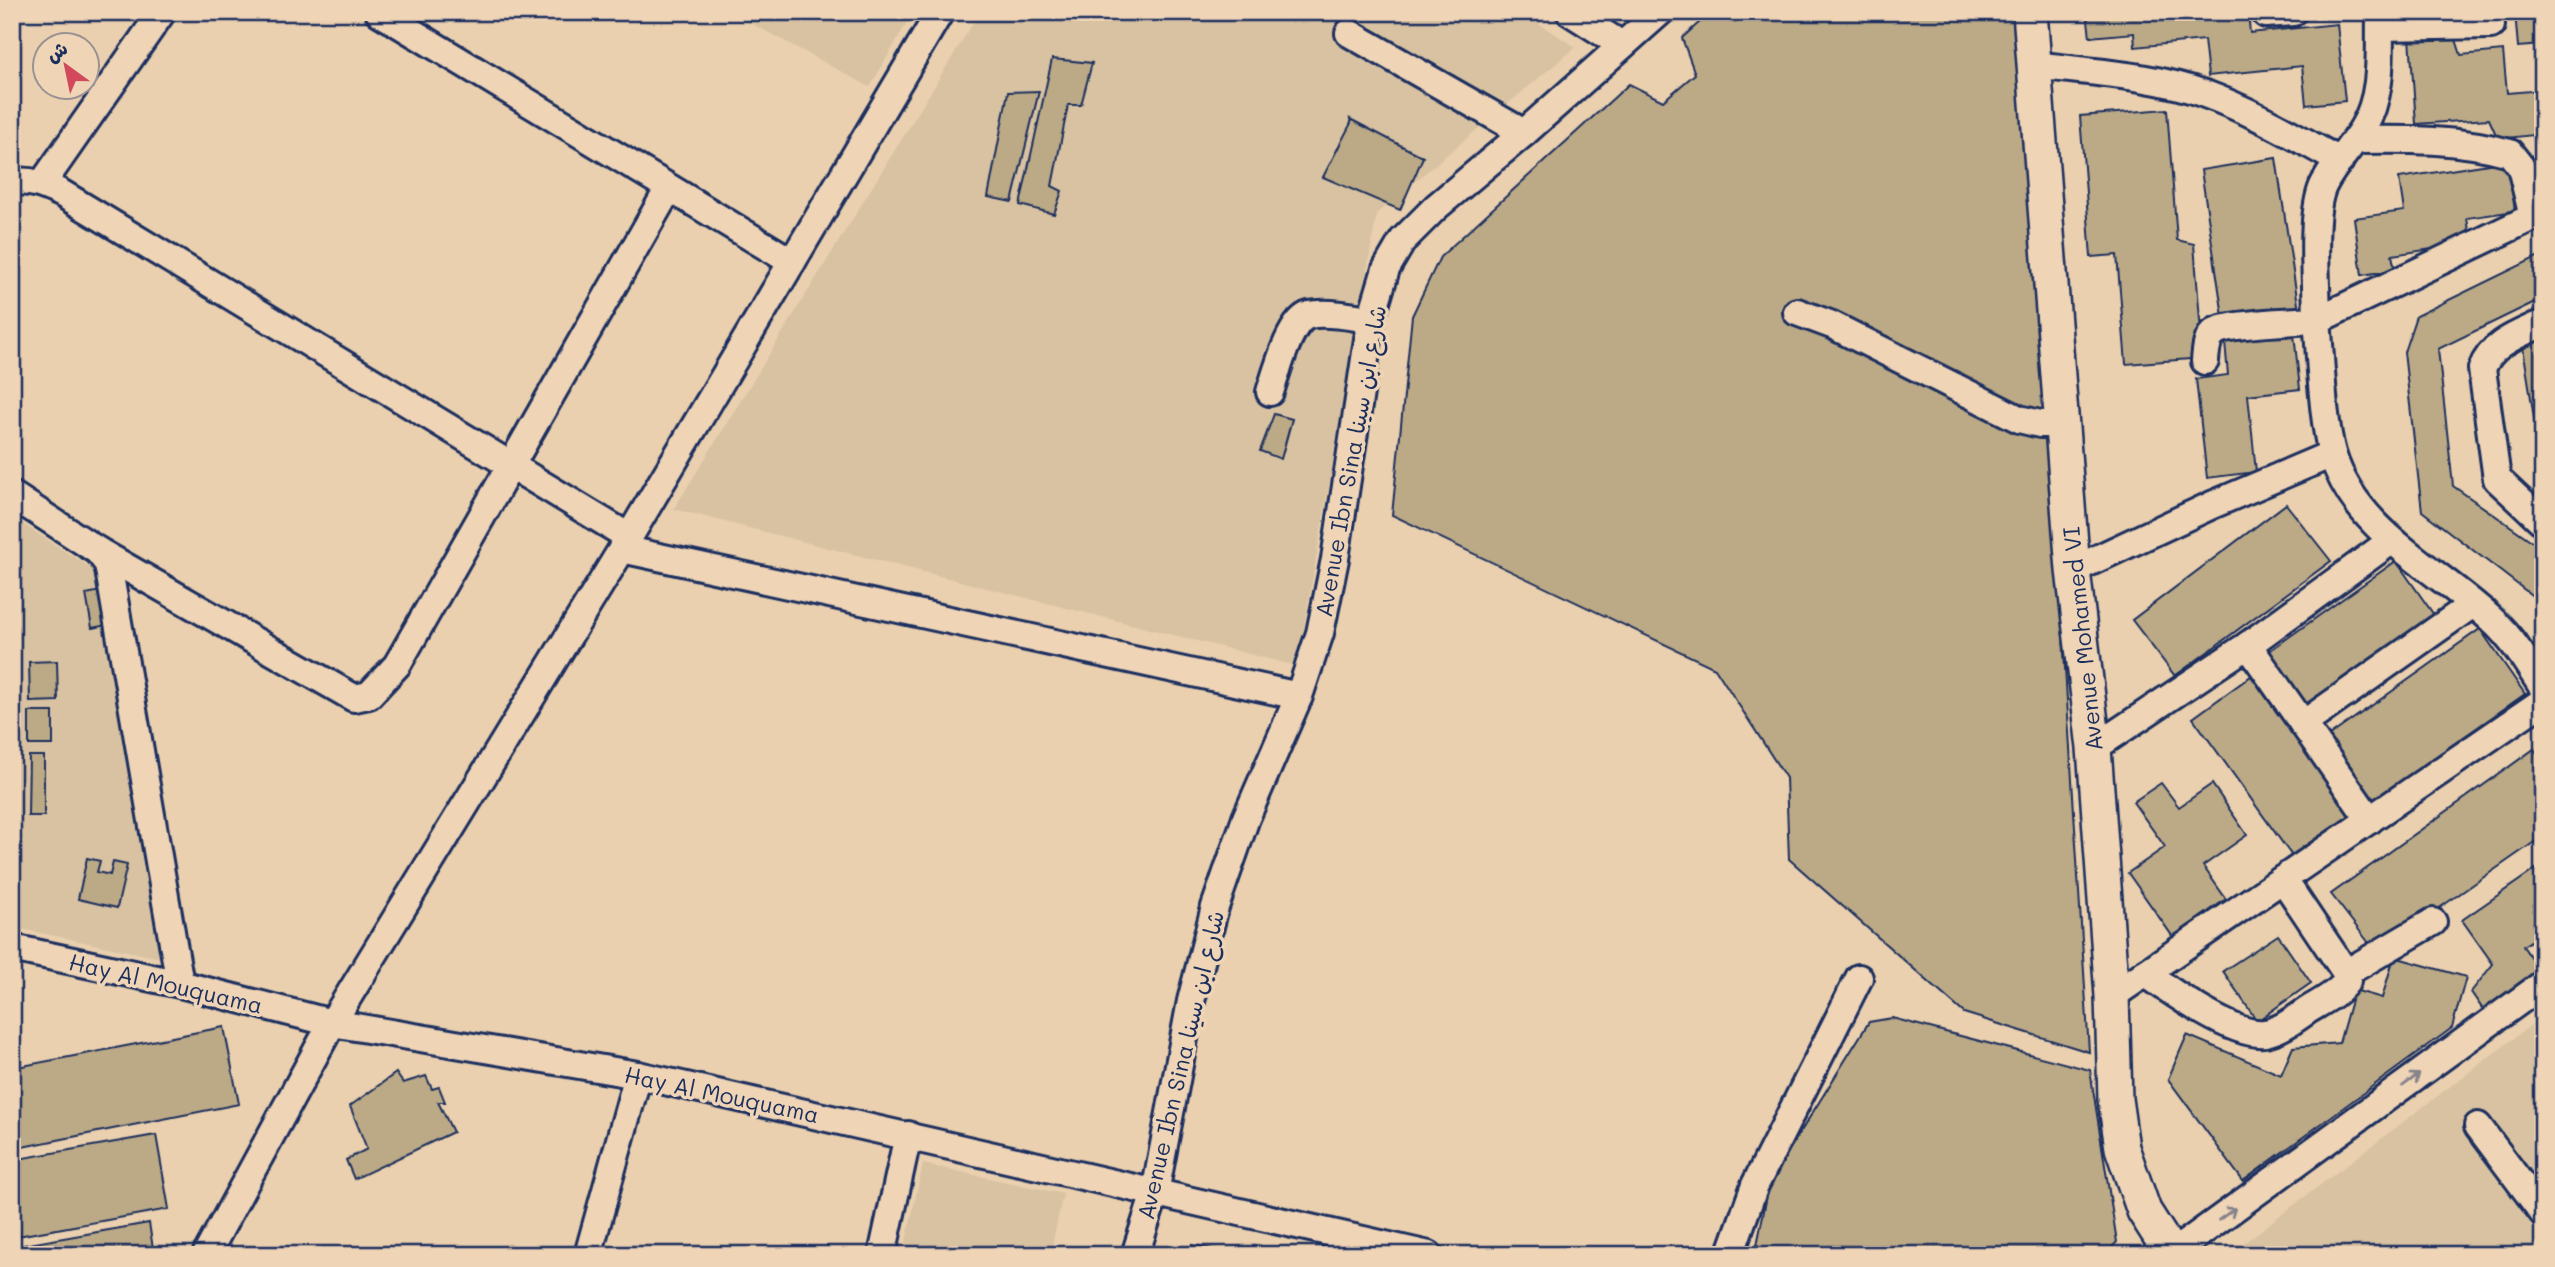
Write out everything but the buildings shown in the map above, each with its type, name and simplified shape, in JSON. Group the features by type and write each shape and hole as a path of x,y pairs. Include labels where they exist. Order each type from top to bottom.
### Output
{"main road":[{"name":"Avenue Mohamed VI","path":"2030,12 2073,570 2094,748 2112,996 2115,1099 2122,1148 2144,1210 2171,1254"}],"street":[{"path":"42,184 162,12"},
{"path":"379,12 792,262"},
{"path":"206,1255 332,1023 625,543 940,12"},
{"path":"1570,12 1622,45"},
{"name":"Avenue Ibn Sina شارع ابن سينا","path":"1135,1255 1155,1193 1191,1001 1215,907 1246,818 1299,696 1320,632 1335,559 1371,319 1386,269 1403,240 1436,207 1660,12"},
{"path":"2266,12 2293,12"},
{"path":"2491,25 2380,19 2380,75 2374,102 2356,140 2323,186 2316,219 2318,320 2332,454 2353,498 2391,541 2473,604 2505,634 2543,688"},
{"path":"1349,33 1524,133"},
{"path":"2035,65 2153,82 2203,93 2253,114 2340,161"},
{"path":"2205,361 2207,342 2216,331 2232,327 2318,320 2538,215 2521,167 2510,153 2467,144 2404,139 2356,140"},
{"path":"12,183 20,181 42,184 61,193 511,465 625,543 1299,696"},
{"path":"12,495 98,551 354,698 369,695 397,665 669,188"},
{"path":"1797,312 1832,325 2019,419 2040,424 2062,424"},
{"path":"1270,393 1296,325 1306,316 1320,314 1371,319"},
{"path":"2543,323 2505,341 2486,356 2482,369 2497,479 2543,522"},
{"path":"2073,570 2212,505 2332,454"},
{"path":"2094,748 2248,645 2391,541"},
{"path":"98,551 108,564 180,984"},
{"path":"2303,724 2473,604"},
{"path":"2248,645 2370,820"},
{"path":"2112,996 2543,701"},
{"path":"2145,973 2196,1009 2248,1031 2263,1033 2279,1029 2338,991 2347,981 2346,973 2283,879"},
{"path":"2346,973 2433,922"},
{"name":"Hay Al Mouquama","path":"12,948 180,984 332,1023 638,1075 1429,1255"},
{"path":"1730,1255 1755,1185 1859,978"},
{"path":"2171,1254 2543,984"},
{"path":"588,1255 638,1075"},
{"path":"2478,1126 2543,1213"},
{"path":"882,1255 908,1135"}],"shaded area":[{"path":"730,12 913,12 870,87"},
{"path":"980,12 1367,12 1379,18 1383,12 1520,12 1576,47 1377,213 1297,666 674,509"},
{"path":"12,517 122,588 189,964 12,927"},
{"path":"2543,1016 2543,1245 2530,1255 2228,1255"},
{"path":"923,1164 1063,1194 1050,1255 903,1255"}]}
